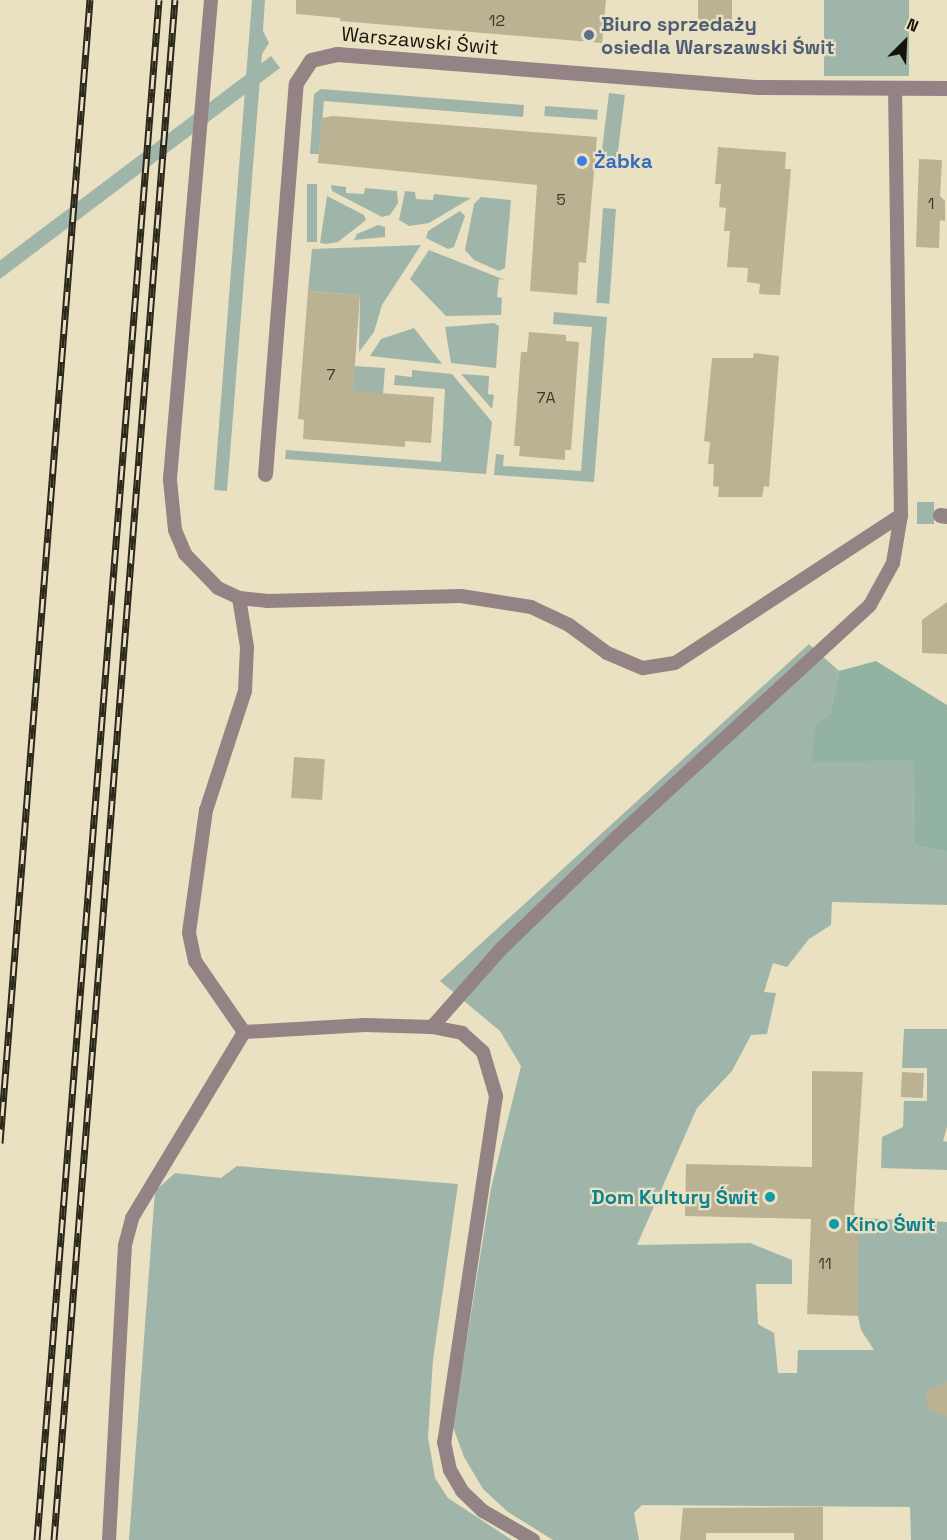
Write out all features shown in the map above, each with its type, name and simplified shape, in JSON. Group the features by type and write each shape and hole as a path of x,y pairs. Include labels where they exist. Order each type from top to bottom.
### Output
{"street":[{"name":"Warszawski Świt","path":"265,474 296,83 311,60 337,54 758,87 947,88"}],"lane":[{"path":"211,0 170,480 175,530 185,554 218,588 239,598 461,596 531,607 570,625 607,653 643,668 675,663 835,555 901,515"},
{"path":"432,1027 502,948 608,845 870,605 893,563 901,515 895,88"},
{"path":"239,598 247,647 245,691 206,810 189,933 195,961 244,1032"},
{"path":"244,1032 365,1025 432,1027 462,1033 483,1052 496,1096 444,1442 450,1470 462,1491 483,1511 533,1540"},
{"path":"109,1540 127,1236 132,1218 244,1032"}],"green space":[{"path":"252,0 265,0 263,31 269,43 262,54 227,491 214,490"},
{"path":"824,0 909,0 909,76 824,76"},
{"path":"271,56 280,68 0,279 0,260"},
{"path":"321,89 524,105 523,117 324,101 319,154 310,154 314,94"},
{"path":"609,93 625,95 616,167 600,165"},
{"path":"545,106 598,110 597,120 544,116"},
{"path":"307,184 317,184 317,242 307,242"},
{"path":"331,185 346,187 346,193 364,194 365,188 397,191 398,203 390,215 382,217 332,191"},
{"path":"405,191 415,192 416,199 433,200 434,194 471,198 429,223 409,226 399,220"},
{"path":"327,196 364,215 366,220 338,242 326,244 320,243"},
{"path":"481,197 511,200 505,268 499,271 474,260 465,250 474,204"},
{"path":"603,208 616,209 609,304 596,303"},
{"path":"460,211 465,216 454,247 448,249 426,238 428,231"},
{"path":"378,225 385,227 385,237 354,240 357,234"},
{"path":"421,245 382,305 374,332 359,352 360,295 308,291 312,249"},
{"path":"429,250 505,280 499,279 497,297 502,298 501,315 446,316 410,279"},
{"path":"554,312 607,317 594,482 494,475 496,454 504,455 503,466 581,471 592,327 553,324"},
{"path":"494,323 499,326 496,368 451,363 445,327"},
{"path":"414,328 442,364 370,356 381,339"},
{"path":"354,366 385,368 383,394 352,397"},
{"path":"412,370 452,374 492,422 486,474 285,459 286,450 441,462 445,389 394,385 395,375 412,377"},
{"path":"461,374 489,376 488,394 494,395 492,409"},
{"path":"917,502 934,502 934,524 917,524"},
{"path":"809,644 839,671 830,714 913,760 914,845 947,852 947,905 832,902 831,925 809,939 787,967 773,963 764,992 776,993 767,1034 751,1035 732,1071 697,1108 637,1245 750,1243 792,1260 792,1284 756,1284 758,1324 774,1333 778,1373 797,1373 798,1350 874,1350 861,1330 858,1316 858,1218 947,1222 947,1540 911,1540 910,1507 642,1505 634,1513 639,1540 553,1540 508,1512 483,1489 464,1457 453,1427 491,1188 521,1066 500,1031 440,981"},
{"path":"876,661 947,705 947,852 914,845 913,760 812,762 815,727 830,714 839,671"},
{"path":"904,1029 947,1029 947,1127 943,1141 947,1142 947,1170 881,1168 882,1137 903,1127 904,1101 927,1101 927,1068 902,1068"},
{"path":"237,1166 458,1184 433,1360 428,1437 435,1478 448,1498 512,1540 129,1540 155,1191 175,1173 221,1178"}],"building":[{"path":"296,0 606,0 602,43 340,21 340,18 296,14"},
{"path":"698,0 732,0 732,26 698,26"},
{"path":"333,116 597,137 586,263 579,262 577,295 530,291 537,185 318,163 322,118"},
{"path":"718,147 786,152 785,169 791,169 780,295 759,294 760,284 747,282 748,268 727,267 730,231 724,231 726,208 719,207 721,184 715,184"},
{"path":"919,159 942,160 940,196 945,201 945,221 940,220 939,248 916,247"},
{"path":"308,291 360,295 353,391 434,397 431,443 405,441 405,447 303,439 304,420 298,419"},
{"path":"529,332 566,335 566,341 579,342 571,450 565,450 565,460 519,456 520,446 514,446 521,352 527,352"},
{"path":"754,353 779,356 769,487 764,486 762,497 718,497 719,487 713,486 714,464 708,464 710,442 704,441 712,358 753,358"},
{"path":"947,602 947,654 922,653 922,620"},
{"path":"294,757 325,759 322,800 291,798"},
{"name":"Dom Kultury Świt","path":"812,1071 863,1072 854,1212 858,1218 858,1316 807,1314 811,1219 685,1216 686,1164 812,1167"},
{"path":"902,1072 924,1073 923,1098 901,1097"},
{"path":"947,1382 947,1417 930,1411 925,1398 929,1389"},
{"path":"823,1507 823,1540 794,1540 794,1533 706,1533 706,1540 680,1540 683,1508"}],"railway":[{"path":"0,1143 90,0"},
{"path":"37,1540 159,0"},
{"path":"54,1540 175,0"}],"place":[{"name":"Biuro sprzedaży osiedla Warszawski Świt","path":"589,35"},
{"name":"Żabka","path":"582,161"},
{"name":"Dom Kultury Świt","path":"770,1197"},
{"name":"Kino Świt","path":"834,1224"}]}
